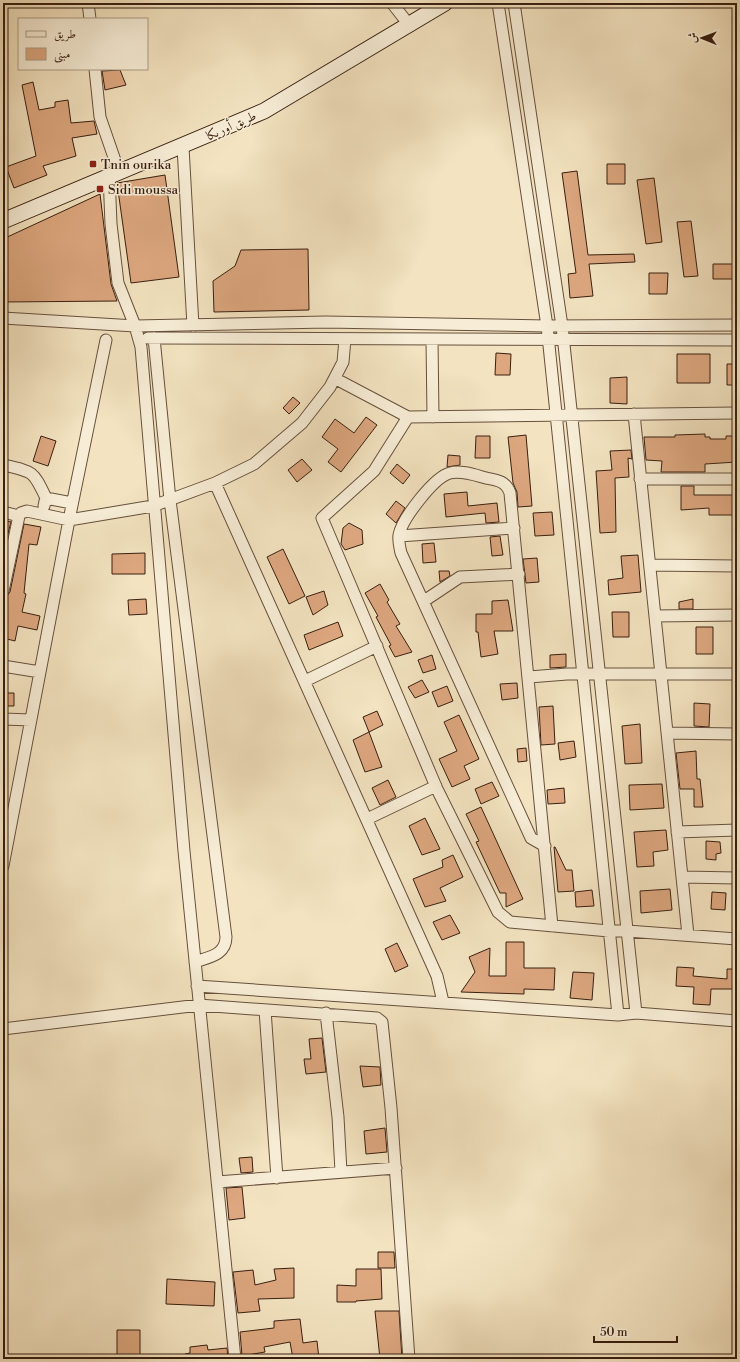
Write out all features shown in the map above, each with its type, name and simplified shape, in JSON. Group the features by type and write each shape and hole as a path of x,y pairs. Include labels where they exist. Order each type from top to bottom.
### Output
{"street":[{"path":"88,3 90,18"},
{"path":"392,3 410,26"},
{"name":"طريق أوريكا","path":"3,221 264,111 410,26 445,3"},
{"path":"498,3 547,326 618,1015"},
{"path":"514,3 562,326 636,1013"},
{"path":"95,70 100,118 114,174 111,224 118,283 135,326 138,338 197,986 235,1359"},
{"path":"183,146 193,326"},
{"path":"3,318 135,326 193,326 326,322 547,326 737,325"},
{"path":"326,322 327,339"},
{"path":"368,322 368,340"},
{"path":"138,338 548,341 737,340"},
{"path":"154,338 170,500 226,937 225,946 221,952 195,962"},
{"path":"3,591 19,516 24,511 69,520 153,506 215,483 254,464 302,423 336,379 343,362 345,339"},
{"path":"3,866 6,836 106,340"},
{"path":"432,340 433,417"},
{"path":"336,379 408,417 737,413"},
{"path":"634,414 688,935"},
{"path":"408,417 374,471 322,518 378,646 436,786 498,912 510,922 609,932 627,931 737,939"},
{"path":"3,465 27,470 34,474 47,500"},
{"path":"545,846 531,838 424,600 401,553 398,536 403,522 437,480 453,472 499,480 506,485 510,493 529,677 545,846 552,926"},
{"path":"640,479 737,479"},
{"path":"215,483 437,976 443,1002"},
{"path":"42,514 44,503 47,500 51,499 72,503"},
{"path":"3,512 19,516"},
{"path":"398,536 514,528"},
{"path":"650,565 737,566"},
{"path":"424,600 460,577 519,574"},
{"path":"655,616 737,615"},
{"path":"305,681 378,646"},
{"path":"3,666 40,672"},
{"path":"529,677 582,674 737,674"},
{"path":"3,719 30,720"},
{"path":"667,733 737,734"},
{"path":"366,819 436,786"},
{"path":"678,832 737,830"},
{"path":"682,877 737,878"},
{"path":"197,986 618,1015 636,1013 737,1021"},
{"path":"3,1029 199,1005 326,1013 377,1018 382,1022 396,1168 409,1359"},
{"path":"265,1010 277,1178"},
{"path":"326,1013 338,1117 341,1172"},
{"path":"217,1182 396,1168"}],"building":[{"path":"120,70 126,85 105,90 102,71"},
{"path":"33,82 39,110 55,107 55,102 68,100 71,123 94,121 97,134 72,138 76,156 43,166 47,175 14,188 6,167 36,156 22,85"},
{"path":"607,164 625,164 625,184 607,184"},
{"path":"577,171 588,255 634,254 635,262 589,264 593,296 570,298 568,274 576,273 562,173"},
{"path":"165,175 179,277 131,283 117,183"},
{"path":"654,178 662,242 646,244 637,180"},
{"path":"100,194 111,284 117,301 3,302 3,239"},
{"path":"691,221 698,276 684,277 677,222"},
{"path":"308,249 309,310 214,312 213,281 235,266 241,250"},
{"path":"713,264 737,264 737,279 713,279"},
{"path":"649,273 668,273 667,294 649,294"},
{"path":"496,353 511,354 510,375 495,375"},
{"path":"677,354 710,354 710,383 677,383"},
{"path":"727,364 737,364 737,385 727,385"},
{"path":"627,377 627,404 610,403 610,378"},
{"path":"293,397 300,403 289,414 283,408"},
{"path":"366,417 377,425 341,472 328,462 338,449 322,437 335,419 354,433"},
{"path":"705,434 705,437 710,437 710,439 726,439 726,436 735,436 737,462 705,464 705,472 661,472 662,461 646,460 644,437 675,437 675,435"},
{"path":"526,435 532,506 518,507 517,492 513,483 508,437"},
{"path":"41,436 56,441 48,466 33,461"},
{"path":"476,436 490,436 490,458 475,458"},
{"path":"631,450 632,459 628,458 629,477 615,478 616,532 600,533 596,471 612,470 610,451"},
{"path":"448,455 460,456 460,465 447,467"},
{"path":"302,459 312,470 297,482 288,470"},
{"path":"397,464 410,475 403,484 390,473"},
{"path":"681,486 694,486 694,495 737,495 737,515 709,515 709,508 681,510"},
{"path":"467,492 468,506 497,503 499,522 486,523 485,513 446,517 444,494"},
{"path":"396,501 405,508 396,523 386,514"},
{"path":"552,512 554,535 535,536 533,513"},
{"path":"3,520 11,522 6,541 3,541"},
{"path":"349,523 362,530 363,544 345,550 341,544 343,528"},
{"path":"24,524 41,527 37,545 29,544 24,593 26,594 22,612 40,616 37,630 18,626 15,641 3,638 3,623 7,603 4,603 5,598 10,592"},
{"path":"500,536 503,555 492,556 490,537"},
{"path":"434,543 436,562 423,563 422,544"},
{"path":"283,549 305,596 289,604 267,557"},
{"path":"145,553 145,574 112,574 112,554"},
{"path":"638,555 641,592 609,595 608,580 623,578 621,556"},
{"path":"537,558 539,582 526,583 523,559"},
{"path":"439,571 449,571 450,576 440,582"},
{"path":"380,584 389,600 387,602 400,624 396,626 412,652 395,657 389,646 391,645 376,617 378,616 365,593"},
{"path":"324,591 328,605 313,615 306,597"},
{"path":"146,599 147,614 129,615 128,600"},
{"path":"693,599 693,609 679,609 679,602"},
{"path":"508,600 513,631 494,631 498,654 481,657 478,632 476,632 476,614 492,614 492,601"},
{"path":"612,612 629,612 629,637 613,637"},
{"path":"338,622 343,636 309,650 304,635"},
{"path":"696,627 713,627 713,654 696,654"},
{"path":"566,654 566,667 550,668 550,655"},
{"path":"432,655 436,669 423,673 418,660"},
{"path":"422,680 429,692 415,698 408,687"},
{"path":"517,683 518,698 502,700 500,684"},
{"path":"447,686 453,701 438,707 432,692"},
{"path":"3,693 14,693 14,706 3,706"},
{"path":"694,703 710,704 709,727 694,726"},
{"path":"553,706 555,744 541,745 539,707"},
{"path":"377,711 383,725 369,732 363,717"},
{"path":"459,715 479,759 464,766 470,779 452,787 439,759 457,751 444,722"},
{"path":"640,724 642,763 625,764 622,726"},
{"path":"369,732 382,767 365,772 353,740"},
{"path":"574,741 576,757 560,760 558,743"},
{"path":"526,748 527,761 518,762 517,749"},
{"path":"696,751 697,779 700,779 703,807 694,807 694,789 680,789 676,753"},
{"path":"388,780 396,797 380,805 372,788"},
{"path":"492,782 499,796 481,804 475,789"},
{"path":"662,784 664,808 630,810 629,785"},
{"path":"564,788 565,803 548,804 547,790"},
{"path":"481,807 523,899 506,907 506,893 500,893 476,842 479,841 466,814"},
{"path":"425,818 440,849 422,855 409,826"},
{"path":"666,830 668,850 653,852 654,866 637,867 634,832"},
{"path":"706,841 720,842 721,853 716,854 716,860 706,859"},
{"path":"554,847 566,870 572,870 574,891 558,892"},
{"path":"453,855 463,877 440,888 446,901 425,907 413,879 443,867 442,860"},
{"path":"670,889 672,910 641,913 640,891"},
{"path":"592,890 594,906 576,907 575,892"},
{"path":"712,892 726,893 725,910 711,909"},
{"path":"450,915 460,933 442,940 433,922"},
{"path":"506,942 524,942 524,968 555,968 554,990 524,989 524,994 461,992 475,972 469,957 490,948 489,976 506,976"},
{"path":"397,943 408,966 395,972 385,949"},
{"path":"677,967 694,968 693,976 727,979 727,969 737,969 737,989 711,989 710,1005 693,1004 694,987 676,986"},
{"path":"573,972 594,973 592,1000 570,998"},
{"path":"322,1038 326,1072 306,1074 304,1059 311,1059 309,1039"},
{"path":"360,1066 380,1067 381,1085 363,1087"},
{"path":"385,1128 387,1152 366,1154 364,1131"},
{"path":"252,1157 253,1172 241,1173 239,1158"},
{"path":"242,1187 245,1218 229,1220 226,1188"},
{"path":"378,1252 394,1252 395,1268 378,1268"},
{"path":"294,1268 294,1298 258,1299 260,1311 238,1313 233,1272 253,1270 255,1285 276,1280 274,1269"},
{"path":"356,1269 381,1269 382,1299 356,1302 337,1302 337,1285 356,1286"},
{"path":"167,1279 215,1282 214,1306 166,1304"},
{"path":"375,1311 399,1311 402,1359 380,1359"},
{"path":"300,1319 303,1343 317,1341 319,1359 293,1359 290,1342 264,1347 265,1352 242,1356 240,1332 274,1328 274,1321"},
{"path":"117,1330 140,1330 140,1359 117,1359"},
{"path":"207,1345 208,1350 227,1348 228,1359 185,1359 185,1354 190,1353 190,1347"}],"place":[{"name":"Tnin ourika","path":"93,164"},
{"name":"Sidi moussa","path":"100,189"}]}
